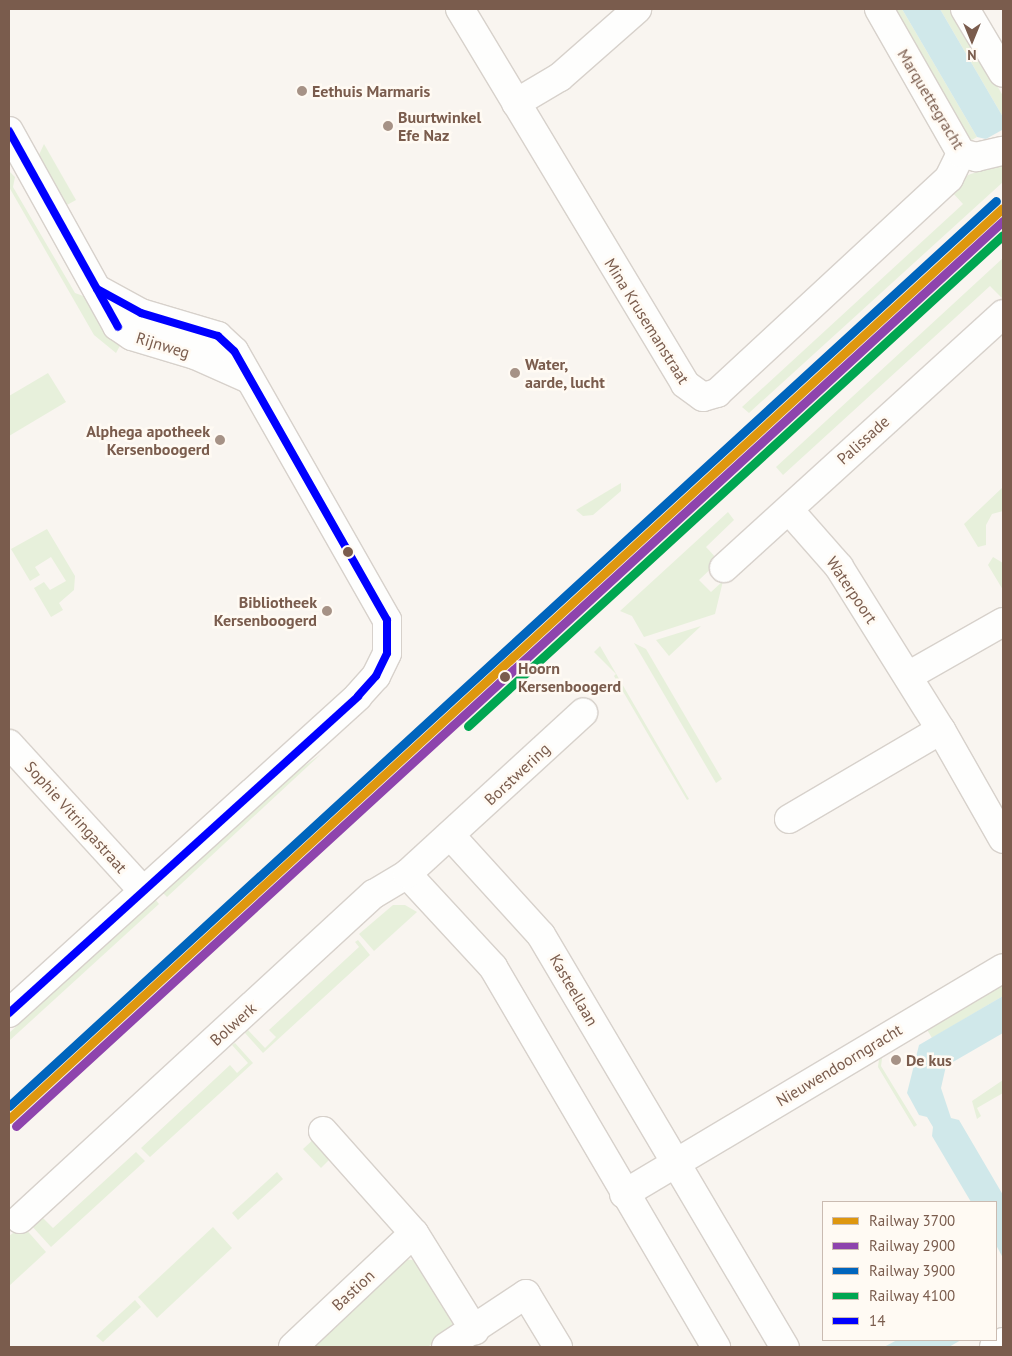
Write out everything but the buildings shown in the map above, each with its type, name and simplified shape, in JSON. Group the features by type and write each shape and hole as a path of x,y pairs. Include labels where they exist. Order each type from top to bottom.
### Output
{"street":[{"name":"Mina Krusemanstraat","path":"460,9 685,384 703,397 717,393 949,178 961,153"},
{"path":"516,103 560,77 637,9"},
{"name":"Marquettegracht","path":"879,9 961,153 976,157 1003,151"},
{"path":"965,9 1003,73"},
{"name":"Rijnweg","path":"9,131 97,289 106,310 123,332 204,358 249,379 387,620 387,653 376,676 358,696 9,1013"},
{"name":"Palissade","path":"724,568 1003,314"},
{"name":"Waterpoort","path":"789,510 839,567 941,730 1003,839"},
{"path":"908,676 1003,622"},
{"name":"Borstwering","path":"450,834 583,713"},
{"path":"789,820 941,730"},
{"name":"Sophie Vitringastraat","path":"9,744 143,891"},
{"name":"Bolwerk","path":"20,1219 374,894 407,874 450,834"},
{"name":"Kasteellaan","path":"450,834 541,935 784,1347"},
{"path":"407,874 493,967 624,1194 716,1347"},
{"name":"Nieuwendoorngracht","path":"676,1163 1003,968"},
{"path":"323,1131 414,1233 475,1331"},
{"path":"624,1194 676,1163"},
{"name":"Bastion","path":"293,1347 414,1233"},
{"path":"446,1347 475,1331 526,1294 558,1347"},
{"path":"994,1347 1003,1342"}],"green space":[{"path":"890,9 902,9 977,137 970,141 965,138"},
{"path":"940,9 953,9 1003,96 1003,117"},
{"path":"44,144 76,200 65,206 38,157"},
{"path":"1003,163 1003,182 749,413 742,407 963,204 951,191 968,175"},
{"path":"9,171 15,177 13,187 75,293 86,297 122,342 116,353 94,335 9,187"},
{"path":"1003,258 1003,299 990,286 783,475 776,467"},
{"path":"48,373 66,402 9,436 9,396"},
{"path":"621,483 621,491 593,515 583,516 576,510"},
{"path":"1003,487 1003,511 992,514 986,525 986,545 978,547 964,524"},
{"path":"728,512 734,520 706,547 719,561 699,580 711,592 723,581 715,614 644,637 632,616 620,611"},
{"path":"47,529 75,576 74,590 59,603 63,610 51,617 34,588 44,582 50,590 66,581 51,557 35,567 40,575 30,581 11,549"},
{"path":"993,557 1003,563 1003,590 988,565"},
{"path":"701,626 669,656 656,640"},
{"path":"634,643 646,649 722,779 716,783"},
{"path":"600,646 689,799 687,800 649,736 614,676 616,674 594,652"},
{"path":"321,754 167,897 162,892 285,780"},
{"path":"155,899 159,904 9,1041 9,1033"},
{"path":"393,905 405,905 417,912 374,951 359,934"},
{"path":"358,940 370,955 263,1053 245,1033 248,1030 265,1048 276,1037 269,1030 359,947 355,942"},
{"path":"1003,983 1003,996 932,1038 926,1028"},
{"path":"235,1043 253,1063 150,1157 141,1148 230,1065 237,1073 248,1063 232,1045"},
{"path":"880,1051 883,1052 881,1066 917,1125 914,1127 878,1067"},
{"path":"1003,1080 1003,1093 977,1108 981,1116 977,1119 972,1101"},
{"path":"316,1137 333,1156 321,1168 303,1149"},
{"path":"136,1152 145,1161 51,1247 30,1224 40,1215 53,1228"},
{"path":"277,1172 283,1179 238,1220 232,1213"},
{"path":"23,1226 46,1252 9,1286 9,1236"},
{"path":"213,1227 232,1248 157,1318 138,1297"},
{"path":"404,1259 420,1261 461,1328 427,1347 301,1347"},
{"path":"135,1300 141,1307 103,1342 96,1336"}],"water":[{"path":"902,9 940,9 1003,117 1002,130 986,139 977,137"},
{"path":"1003,996 1003,1033 946,1066 941,1088 951,1118 959,1120 1003,1195 1003,1258 997,1247 997,1201 970,1201 932,1136 933,1127 927,1117 919,1115 907,1093 919,1045"},
{"path":"895,1341 959,1341 949,1347 884,1347"}],"rail line":[{"name":"3900","path":"9,1106 996,201"},
{"name":"3700","path":"9,1119 1003,208"},
{"name":"2900","path":"16,1126 1003,221"},
{"name":"4100","path":"468,726 1003,235"}],"transit line":[{"name":"14","path":"9,131 118,327"},
{"name":"14","path":"9,1013 358,696 376,676 387,653 387,620 234,351 218,336 141,313 97,289"}],"place":[{"name":"Eethuis Marmaris","path":"302,91"},
{"name":"Buurtwinkel Efe Naz","path":"388,126"},
{"name":"Water, aarde, lucht","path":"515,373"},
{"name":"Alphega apotheek Kersenboogerd","path":"220,440"},
{"name":"Bibliotheek Kersenboogerd","path":"327,611"},
{"name":"Hoorn Kersenboogerd","path":"505,677"},
{"name":"De kus","path":"896,1060"}]}
